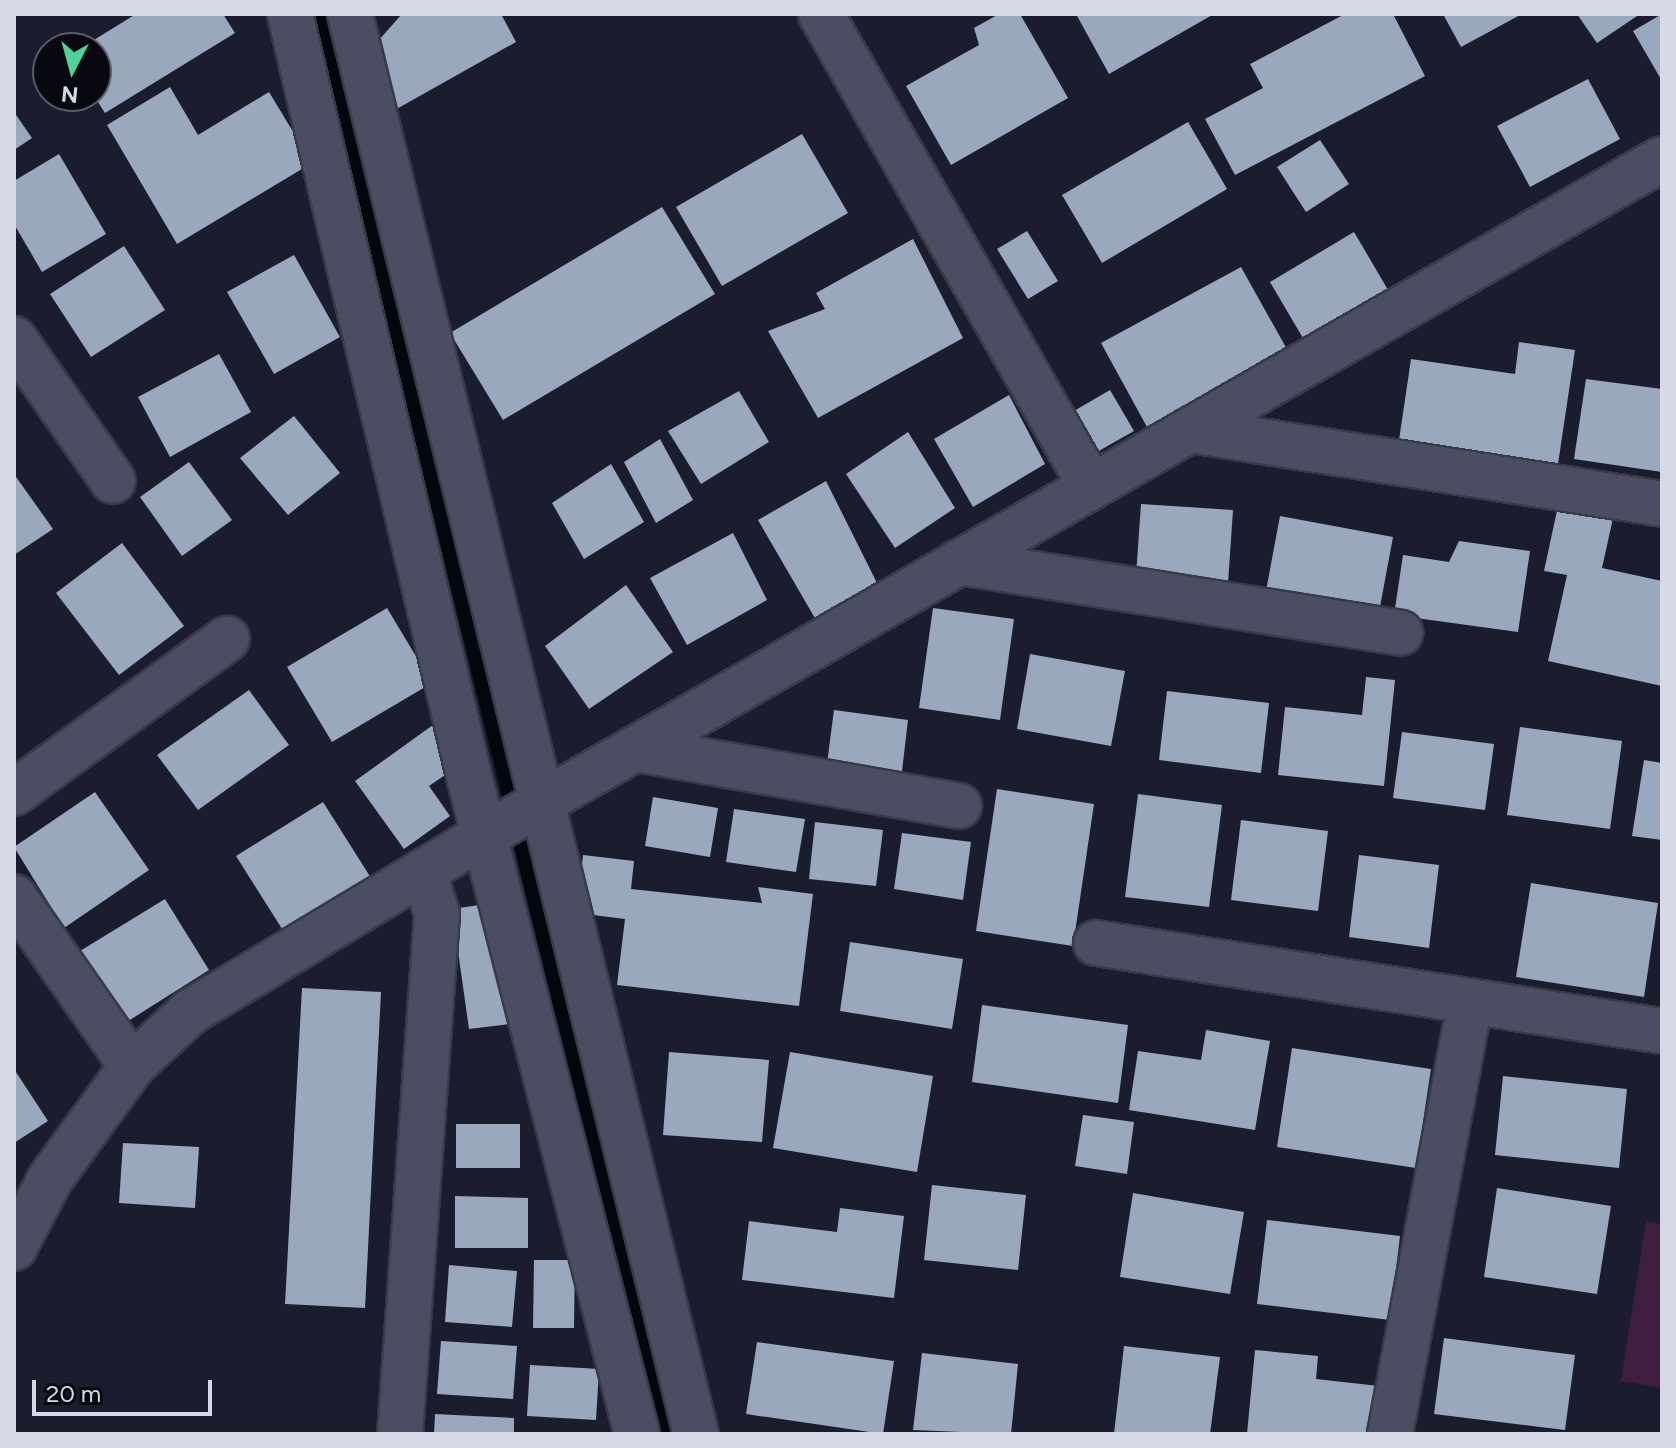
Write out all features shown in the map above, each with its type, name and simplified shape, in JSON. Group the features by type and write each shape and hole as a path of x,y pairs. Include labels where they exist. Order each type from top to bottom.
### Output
{"street":[{"path":"290,14 513,820 560,1003 696,1434"},
{"path":"350,14 513,820 560,1003 637,1434"},
{"path":"821,14 1091,486"},
{"path":"14,1248 50,1179 132,1066 190,1012 513,820 1662,159"},
{"path":"14,339 113,481"},
{"path":"1190,430 1662,504"},
{"path":"959,562 1400,633"},
{"path":"14,793 227,639"},
{"path":"636,749 959,806"},
{"path":"400,1434 437,914 424,873"},
{"path":"14,897 132,1066"},
{"path":"1096,943 1662,1031"},
{"path":"1390,1434 1470,1003"}],"shaded area":[{"path":"1646,1221 1662,1224 1662,1388 1621,1381"}],"building":[{"path":"136,14 223,14 235,33 112,109 112,32 107,32"},
{"path":"402,14 501,14 516,42 393,111 378,41"},
{"path":"999,14 1020,14 1068,98 951,165 906,86 979,45 974,28"},
{"path":"1076,14 1214,14 1109,74"},
{"path":"1345,14 1393,14 1425,76 1235,175 1205,119 1263,88 1250,64"},
{"path":"1443,14 1522,14 1461,47"},
{"path":"1577,14 1640,14 1597,43"},
{"path":"1662,14 1662,81 1633,31"},
{"path":"1588,79 1620,139 1530,187 1497,126"},
{"path":"170,87 198,135 269,92 312,163 177,244 107,125"},
{"path":"14,112 32,138 14,150"},
{"path":"1188,122 1227,189 1102,263 1062,195"},
{"path":"802,134 848,213 722,286 676,207"},
{"path":"1320,140 1349,184 1306,212 1277,167"},
{"path":"59,154 106,234 42,272 14,224 14,181"},
{"path":"662,207 715,294 503,420 450,333"},
{"path":"1027,231 1058,281 1028,299 997,249"},
{"path":"1354,232 1391,295 1307,345 1270,282"},
{"path":"913,239 963,338 818,418 768,331 825,309 816,293"},
{"path":"124,246 165,310 91,357 50,294"},
{"path":"294,255 340,337 274,374 227,292"},
{"path":"1241,267 1288,351 1147,427 1101,343"},
{"path":"1519,342 1575,350 1558,464 1399,440 1411,359 1515,374"},
{"path":"219,354 251,412 170,457 138,397"},
{"path":"1586,379 1662,389 1662,472 1574,459"},
{"path":"1110,390 1134,431 1097,452 1074,411"},
{"path":"739,391 769,442 701,484 668,431"},
{"path":"1009,395 1045,464 973,507 934,439"},
{"path":"294,416 340,473 288,515 240,458"},
{"path":"908,432 955,508 895,548 846,474"},
{"path":"660,439 693,500 656,523 624,462"},
{"path":"189,462 232,520 182,556 140,497"},
{"path":"611,464 644,522 584,559 552,503"},
{"path":"14,474 53,529 14,555"},
{"path":"826,481 879,587 816,620 758,520"},
{"path":"1141,504 1233,510 1228,583 1136,576"},
{"path":"1558,506 1613,518 1602,568 1662,581 1662,686 1548,661 1567,575 1544,571"},
{"path":"1280,516 1393,537 1379,612 1266,591"},
{"path":"733,533 767,600 687,645 650,578"},
{"path":"1459,541 1530,551 1518,632 1394,615 1403,555 1449,562"},
{"path":"122,543 184,626 119,675 56,593"},
{"path":"626,585 673,652 589,709 545,646"},
{"path":"387,608 432,683 332,742 287,667"},
{"path":"933,608 1014,619 1000,720 919,708"},
{"path":"1030,654 1125,671 1111,746 1017,729"},
{"path":"1366,677 1395,680 1384,786 1278,775 1285,707 1362,715"},
{"path":"249,690 289,745 198,810 157,755"},
{"path":"1167,691 1269,703 1261,773 1159,760"},
{"path":"834,710 908,720 901,780 826,771"},
{"path":"433,725 451,771 429,786 450,816 404,849 355,781"},
{"path":"1520,727 1622,741 1610,829 1507,815"},
{"path":"1402,732 1494,744 1485,810 1393,798"},
{"path":"1644,760 1662,763 1662,840 1632,836"},
{"path":"997,789 1094,804 1073,946 976,931"},
{"path":"95,792 149,870 64,928 14,847"},
{"path":"1138,794 1222,805 1209,907 1125,897"},
{"path":"653,797 718,808 710,857 645,846"},
{"path":"323,802 371,878 284,932 236,856"},
{"path":"734,809 805,819 796,872 726,862"},
{"path":"1241,820 1328,831 1318,911 1231,900"},
{"path":"815,822 883,830 876,886 809,879"},
{"path":"902,833 971,842 963,900 894,889"},
{"path":"583,855 634,861 631,889 762,903 758,887 813,894 799,1006 617,985 625,919 577,913"},
{"path":"1359,855 1439,865 1429,948 1349,937"},
{"path":"1531,883 1658,903 1644,997 1516,977"},
{"path":"165,899 209,970 125,1023 80,951"},
{"path":"493,903 510,1024 469,1029 452,909"},
{"path":"850,942 963,959 952,1029 840,1011"},
{"path":"302,988 381,992 365,1308 285,1304"},
{"path":"982,1005 1128,1025 1118,1103 972,1082"},
{"path":"1206,1030 1270,1041 1255,1130 1129,1110 1138,1051 1201,1060"},
{"path":"1292,1048 1431,1069 1416,1168 1277,1147"},
{"path":"669,1052 769,1060 762,1142 663,1135"},
{"path":"790,1052 933,1076 917,1172 773,1148"},
{"path":"14,1069 48,1121 14,1143"},
{"path":"1503,1076 1627,1089 1619,1168 1495,1155"},
{"path":"1083,1115 1134,1122 1127,1174 1075,1166"},
{"path":"456,1124 520,1124 520,1168 456,1168"},
{"path":"123,1143 199,1147 195,1208 119,1203"},
{"path":"932,1185 1026,1195 1018,1270 924,1260"},
{"path":"1497,1188 1611,1206 1597,1294 1484,1277"},
{"path":"1133,1193 1244,1212 1230,1294 1120,1277"},
{"path":"455,1196 528,1198 528,1248 455,1248"},
{"path":"840,1208 904,1216 894,1298 742,1280 749,1221 837,1232"},
{"path":"1267,1220 1400,1236 1390,1320 1257,1304"},
{"path":"534,1260 575,1260 574,1328 533,1328"},
{"path":"449,1265 517,1271 512,1327 445,1322"},
{"path":"1444,1338 1575,1355 1565,1430 1434,1414"},
{"path":"441,1341 517,1346 513,1399 437,1394"},
{"path":"757,1342 894,1361 883,1434 746,1414"},
{"path":"1124,1346 1220,1357 1210,1434 1114,1434"},
{"path":"1255,1350 1318,1356 1316,1379 1379,1386 1374,1434 1247,1434"},
{"path":"922,1353 1018,1364 1011,1434 913,1430"},
{"path":"530,1365 599,1369 596,1420 527,1416"},
{"path":"435,1414 514,1418 514,1434 434,1434"}],"waterway":[{"path":"320,14 667,1434"}]}
